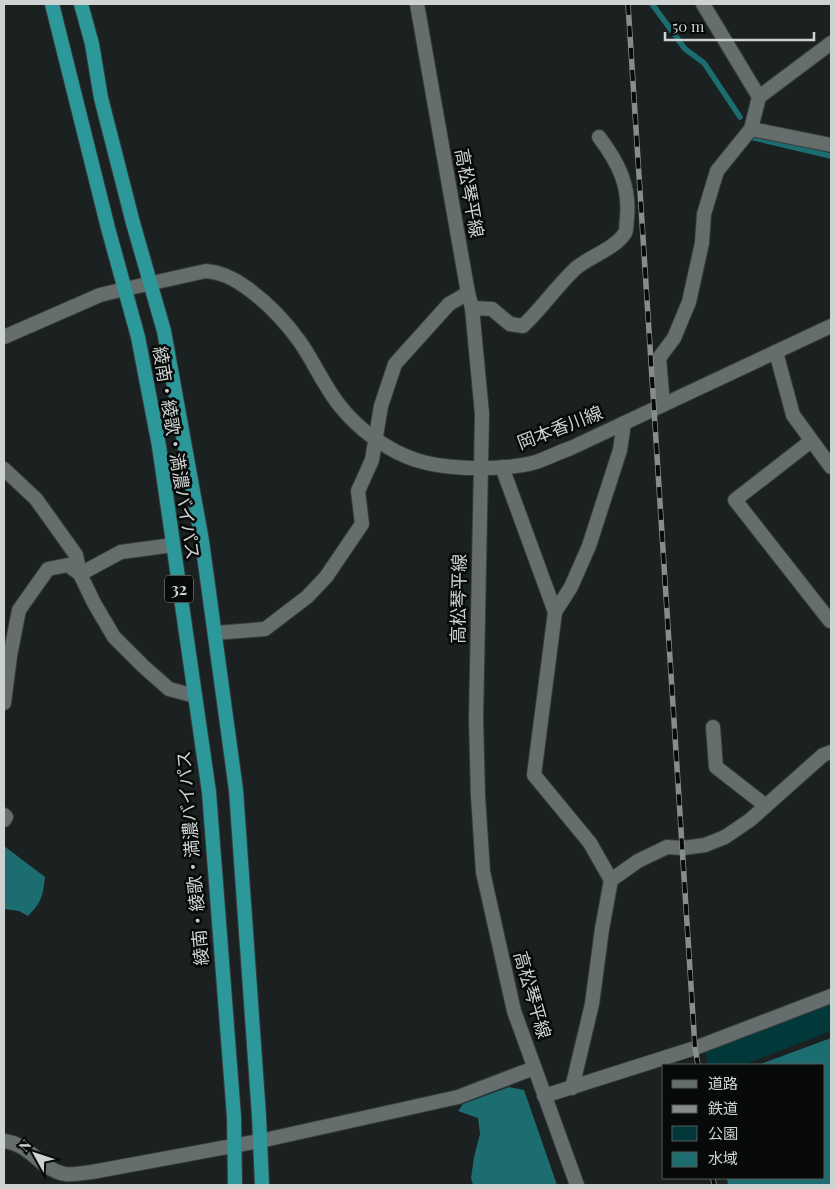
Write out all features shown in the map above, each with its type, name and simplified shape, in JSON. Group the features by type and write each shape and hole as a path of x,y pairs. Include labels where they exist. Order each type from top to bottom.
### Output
{"highway":[{"name":"綾南・綾歌・満濃バイパス","path":"52,4 138,337 159,446 209,802 234,1117 235,1185"},
{"name":"綾南・綾歌・満濃バイパス","path":"81,4 92,44 101,98 133,223 164,331 202,541 236,790 262,1185"}],"street":[{"name":"高松琴平線","path":"417,4 472,308 482,414 476,719 478,796 483,872 514,1011 577,1185"},
{"path":"703,4 759,97"},
{"path":"663,405 659,358 674,338 689,302 702,243 704,214 717,171 751,129 759,97 831,43"},
{"path":"751,129 831,146"},
{"path":"472,308 492,309 510,324 523,326 538,312 576,268 615,243 625,233 628,210 622,175 614,156 599,137"},
{"name":"岡本香川線","path":"4,337 100,295 206,271 217,272 238,282 257,296 284,321 301,343 340,407 376,440 399,454 416,460 434,464 480,468 536,462 624,424 831,326"},
{"path":"215,633 265,629 307,597 326,577 362,524 358,491 372,460 380,406 394,364 449,304 468,293"},
{"path":"776,352 793,415 831,467"},
{"path":"572,1088 592,1004 611,880 590,843 534,775 555,612 571,587 590,546 620,450 624,424"},
{"path":"811,442 735,500 831,620"},
{"path":"502,467 555,612"},
{"path":"4,469 36,499 63,535 76,555 80,574 114,637 169,689 195,696"},
{"path":"80,574 121,552 173,545"},
{"path":"4,703 18,610 48,569 68,565 80,574"},
{"path":"714,727 716,767 766,806"},
{"path":"611,880 638,861 667,847 683,848 705,845 725,838 750,820 822,755 831,752"},
{"path":"4,815 6,817 4,820"},
{"path":"544,1096 695,1048 831,996"},
{"path":"4,1141 23,1146 50,1169 66,1174 92,1172 260,1141 458,1097 534,1068"}],"green space":[{"path":"831,1004 831,1031 746,1064 708,1064 705,1050"}],"water":[{"path":"4,846 45,877 41,898 28,916 19,911 4,909"},
{"path":"831,1038 831,1185 728,1185 727,1179 825,1179 825,1064 761,1064"},
{"path":"509,1087 524,1090 557,1185 473,1185 471,1178 480,1134 478,1118 458,1111 463,1104"}],"waterway":[{"path":"652,4 685,49 704,63 740,117"},
{"path":"750,137 831,156"}],"railway":[{"path":"628,4 695,1048 698,1064"},
{"path":"713,1179 714,1185"}]}
